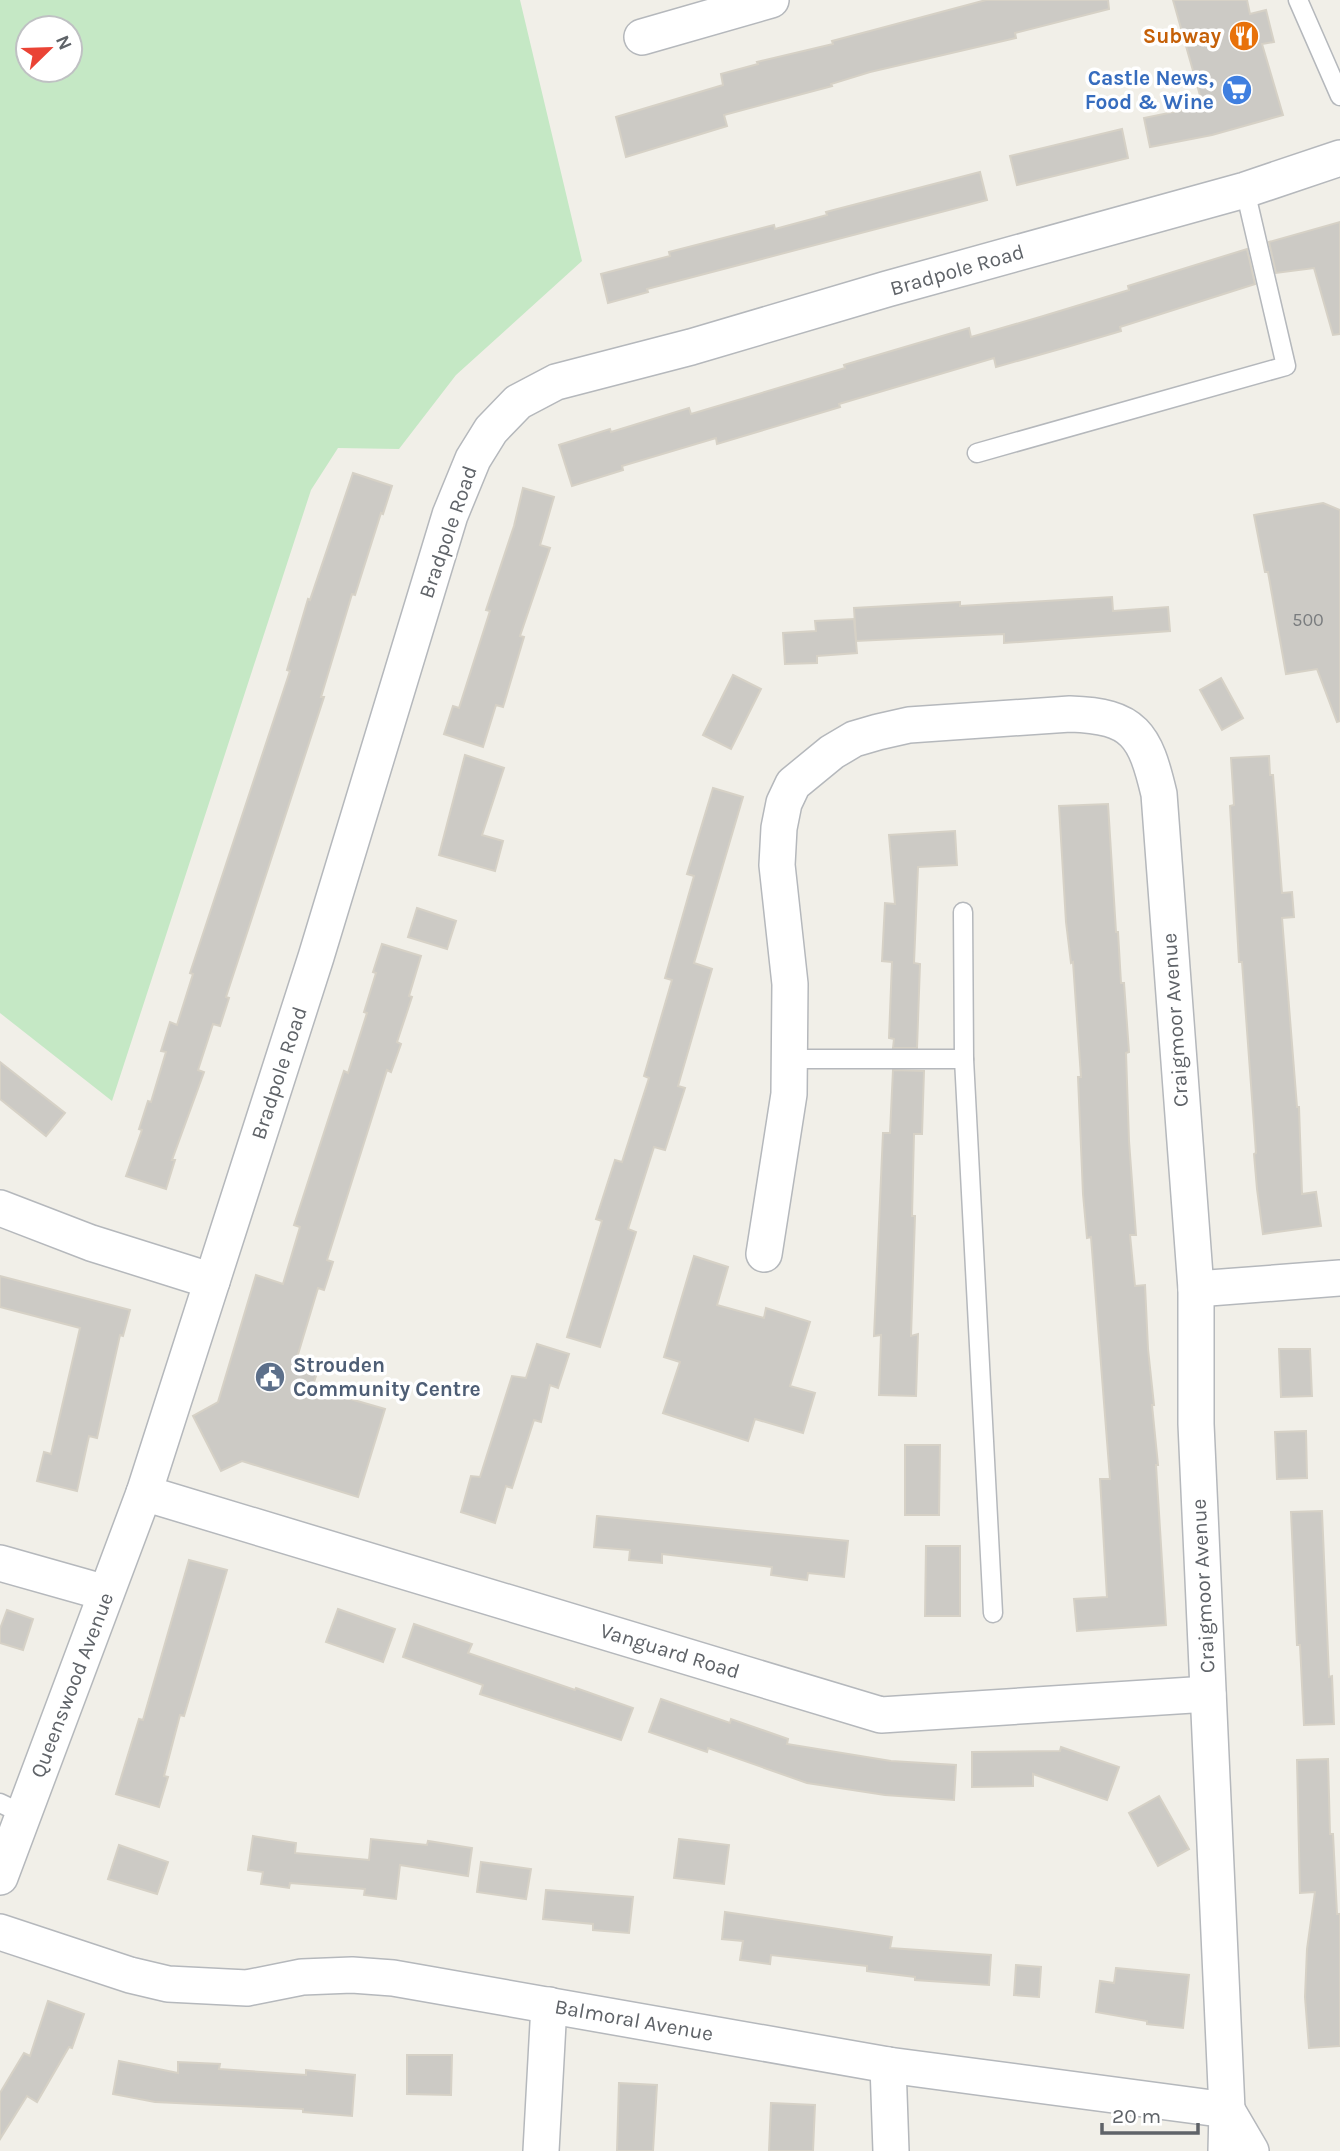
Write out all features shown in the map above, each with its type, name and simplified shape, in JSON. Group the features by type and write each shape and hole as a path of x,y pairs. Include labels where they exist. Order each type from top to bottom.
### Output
{"street":[{"path":"642,37 771,0"},
{"name":"Bradpole Road","path":"144,1493 316,957 450,515 472,458 491,430 518,402 556,382 691,347 887,289 1245,190 1340,158"},
{"name":"Craigmoor Avenue","path":"764,1254 789,1094 790,984 777,865 779,828 784,803 793,784 832,752 854,739 909,725 1070,714 1094,715 1125,725 1136,734 1150,759 1159,794 1196,1289 1196,1424 1227,2110 1226,2151"},
{"path":"0,1208 91,1242 212,1281"},
{"path":"1196,1289 1340,1278"},
{"name":"Queenswood Avenue","path":"0,1877 12,1809 106,1593 144,1493"},
{"name":"Vanguard Road","path":"144,1493 881,1714 1208,1694"},
{"path":"0,1563 106,1593"},
{"name":"Balmoral Avenue","path":"0,1932 130,1975 168,1984 247,1988 302,1977 352,1975 393,1979 888,2065 1227,2110"},
{"path":"541,2151 549,2005"},
{"path":"888,2065 891,2151"},
{"path":"1227,2110 1251,2151"}],"lane":[{"path":"1298,0 1340,96"},
{"path":"977,453 1286,366 1245,190"},
{"path":"963,912 964,1059 993,1613"},
{"path":"789,1059 964,1059"}],"green space":[{"path":"0,0 520,0 582,261 456,375 399,449 338,448 311,490 112,1101 0,1013"}],"building":[{"path":"986,0 1108,0 1109,9 1015,33 1016,38 870,72 831,84 832,86 724,115 727,126 626,157 616,117 723,85 721,74 758,64 757,62 833,44 832,41"},
{"path":"1173,0 1247,0 1250,14 1266,10 1274,42 1262,44 1283,115 1212,135 1150,147 1144,118 1203,106"},
{"path":"1122,129 1128,158 1017,185 1010,156"},
{"path":"980,172 987,200 647,289 648,292 608,303 601,274 670,256 669,252 774,225 775,229 827,215 826,212"},
{"path":"1340,222 1340,334 1333,335 1314,268 1276,273 1269,242"},
{"path":"1247,249 1255,284 1120,327 1121,331 1067,347 996,367 994,358 717,444 716,438 622,466 623,470 572,486 559,445 689,408 691,414 969,328 971,337 1129,290 1128,286"},
{"path":"353,473 392,486 355,595 352,594 321,697 324,697 226,997 229,998 220,1026 213,1024 198,1070 204,1072 172,1160 175,1160 166,1189 126,1176 166,1052 161,1051 170,1022 177,1025 193,974 190,973 290,671 287,670 308,599 310,600"},
{"path":"523,488 554,497 540,545 550,548 520,636 524,637 503,707 496,705 483,747 444,734 453,706 459,708 490,611 486,610 514,526"},
{"path":"1323,503 1340,510 1340,721 1337,722 1317,669 1286,674 1268,572 1265,572 1254,515"},
{"path":"1112,597 1113,611 1168,607 1170,631 1004,643 1004,634 856,641 854,608 960,602 960,606"},
{"path":"854,619 857,653 817,656 817,663 785,664 783,633 816,631 815,621"},
{"path":"733,675 761,689 731,749 703,735"},
{"path":"1221,678 1243,718 1222,730 1200,690"},
{"path":"465,755 504,768 482,835 503,841 495,871 439,855"},
{"path":"1269,756 1270,775 1273,775 1282,893 1292,892 1294,917 1282,918 1299,1107 1302,1194 1316,1192 1321,1226 1263,1234 1254,1154 1242,962 1239,962 1230,806 1234,805 1231,758"},
{"path":"713,788 743,797 694,963 712,969 678,1086 685,1088 665,1150 654,1147 628,1229 636,1232 600,1347 567,1337 602,1221 596,1219 615,1160 622,1162 649,1078 644,1076 672,980 665,978 694,876 687,874"},
{"path":"1108,804 1116,932 1121,983 1124,983 1129,1052 1126,1053 1129,1141 1136,1235 1130,1235 1135,1286 1145,1285 1166,1625 1077,1631 1074,1599 1107,1597 1100,1479 1110,1479 1091,1237 1087,1238 1083,1194 1078,1077 1081,1077 1073,962 1071,963 1066,922 1059,806"},
{"path":"955,831 957,865 918,867 914,963 920,964 917,1048 893,1048 894,1039 889,1038 892,962 882,961 885,903 895,904 889,835"},
{"path":"417,908 456,921 447,949 408,937"},
{"name":"Strouden Community Centre","path":"382,944 421,956 409,996 412,997 397,1042 401,1044 391,1072 387,1070 327,1260 333,1262 324,1290 318,1288 296,1361 319,1367 312,1388 385,1409 358,1497 242,1461 221,1471 193,1416 218,1402 256,1275 283,1284 300,1227 294,1225 344,1071 348,1073 367,1013 364,1012"},
{"path":"0,1062 65,1113 46,1136 0,1099"},
{"path":"893,1070 924,1071 922,1134 914,1134 912,1216 915,1216 911,1336 918,1334 916,1396 879,1395 881,1335 874,1336 883,1133 890,1133"},
{"path":"694,1256 728,1267 717,1305 764,1318 766,1308 810,1322 790,1386 815,1393 803,1433 755,1419 748,1441 663,1413 680,1362 664,1357"},
{"path":"0,1276 130,1310 123,1336 120,1335 97,1438 89,1436 77,1491 37,1481 44,1452 51,1454 80,1328 0,1307"},
{"path":"537,1344 569,1354 558,1388 550,1385 541,1422 534,1420 512,1488 506,1486 495,1523 461,1512 471,1476 480,1477 512,1376 526,1378"},
{"path":"1279,1349 1310,1349 1312,1396 1281,1397"},
{"path":"1306,1431 1307,1478 1277,1479 1275,1432"},
{"path":"905,1445 940,1445 939,1515 905,1515"},
{"path":"1322,1511 1329,1677 1332,1676 1334,1724 1304,1725 1300,1645 1297,1645 1291,1512"},
{"path":"597,1516 848,1541 844,1577 808,1573 807,1580 771,1575 772,1567 662,1554 662,1563 629,1560 630,1550 594,1547"},
{"path":"926,1546 960,1546 960,1616 925,1616"},
{"path":"189,1560 227,1570 184,1716 180,1715 159,1807 116,1794 139,1719 143,1720"},
{"path":"338,1609 395,1629 383,1662 326,1642"},
{"path":"7,1610 33,1619 23,1650 0,1643 0,1629"},
{"path":"414,1624 472,1644 468,1653 633,1708 621,1740 480,1694 483,1685 403,1657"},
{"path":"661,1699 730,1723 731,1719 788,1739 787,1744 891,1761 956,1765 954,1800 885,1795 807,1783 708,1748 707,1752 649,1732"},
{"path":"1061,1747 1119,1767 1107,1800 1033,1774 1033,1786 972,1787 972,1752 1060,1751"},
{"path":"1328,1759 1330,1834 1333,1834 1337,1914 1340,1914 1340,2046 1309,2048 1305,1997 1307,1949 1315,1892 1300,1893 1297,1760"},
{"path":"1159,1796 1189,1849 1158,1866 1129,1813"},
{"path":"253,1836 296,1843 295,1853 369,1860 371,1839 427,1845 428,1841 472,1848 468,1876 400,1865 396,1899 364,1895 365,1889 290,1883 289,1888 261,1884 263,1872 248,1870"},
{"path":"679,1839 729,1845 724,1884 674,1878"},
{"path":"119,1845 168,1862 157,1894 108,1879"},
{"path":"481,1862 531,1869 526,1899 477,1892"},
{"path":"546,1890 633,1897 629,1933 593,1930 593,1924 543,1919"},
{"path":"725,1912 892,1937 890,1948 991,1955 989,1985 915,1980 915,1977 867,1971 867,1966 771,1955 770,1964 740,1960 743,1941 722,1939"},
{"path":"1016,1965 1041,1967 1039,1997 1014,1995"},
{"path":"1116,1968 1189,1975 1183,2028 1147,2024 1147,2021 1096,2012 1100,1981 1114,1983"},
{"path":"48,2001 84,2014 72,2048 69,2047 37,2102 27,2096 0,2139 0,2093 24,2053 30,2056"},
{"path":"407,2055 452,2055 451,2095 407,2094"},
{"path":"119,2061 178,2073 178,2062 220,2064 219,2069 306,2075 306,2070 355,2075 352,2116 303,2112 303,2109 155,2102 113,2094"},
{"path":"619,2083 657,2085 653,2151 617,2151"},
{"path":"771,2103 815,2105 813,2151 769,2151"}],"place":[{"name":"Subway","path":"1244,36"},
{"name":"Castle News, Food & Wine","path":"1237,90"},
{"name":"Strouden Community Centre","path":"270,1377"}]}
